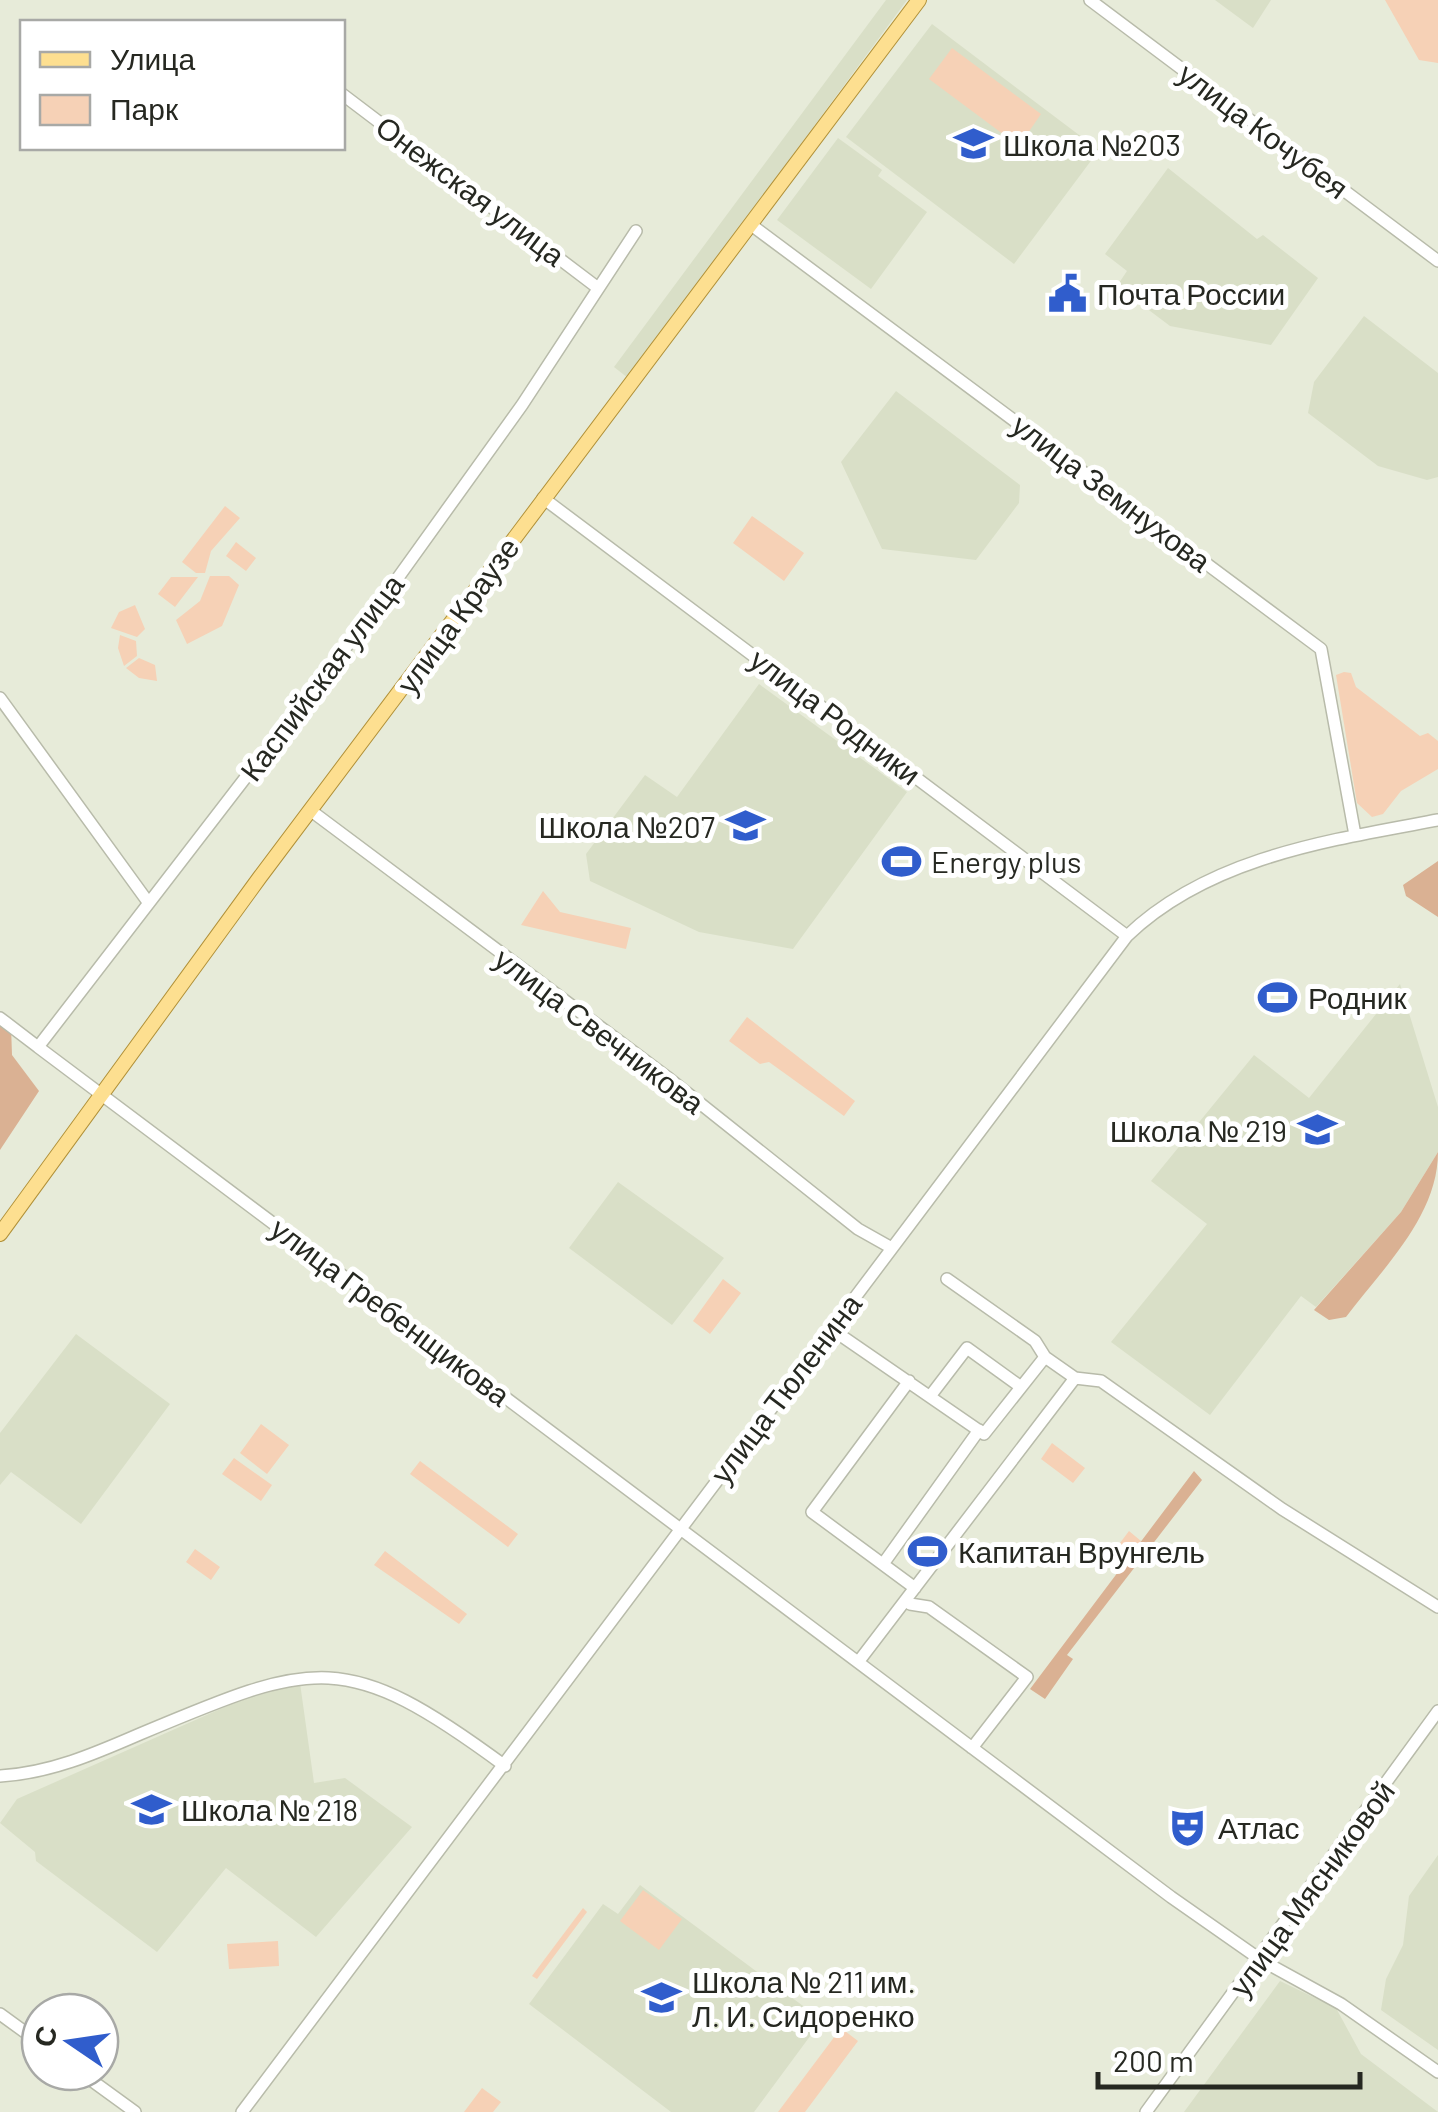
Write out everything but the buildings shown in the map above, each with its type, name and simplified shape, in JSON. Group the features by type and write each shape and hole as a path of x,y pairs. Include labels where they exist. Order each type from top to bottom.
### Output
{"main road":[{"name":"улица Краузе","path":"0,1234 310,810 919,0"}],"street":[{"name":"улица Кочубея","path":"1090,0 1438,260"},
{"name":"Онежская улица","path":"345,96 598,288"},
{"name":"улица Земнухова","path":"750,224 1321,650 1355,834"},
{"name":"Каспийская улица","path":"38,1047 377,607 522,405 636,231"},
{"name":"улица Родники","path":"543,498 1128,936"},
{"path":"0,698 148,902"},
{"name":"улица Свечникова","path":"310,810 667,1078 858,1229 890,1247"},
{"name":"улица Тюленина","path":"242,2112 1128,936 1178,896 1235,868 1355,834 1438,820"},
{"path":"0,1018 101,1095"},
{"name":"улица Гребенщикова","path":"101,1095 1261,1960 1341,2004 1438,2072"},
{"path":"947,1280 1035,1341 1045,1356 1075,1378 1101,1381 1282,1509 1438,1607"},
{"path":"830,1328 984,1434 1045,1356"},
{"path":"931,1395 967,1348 1021,1388"},
{"path":"860,1661 1075,1378"},
{"path":"909,1380 812,1512 915,1588"},
{"path":"883,1564 979,1430"},
{"path":"910,1604 929,1607 1027,1677 972,1748"},
{"path":"0,1776 54,1768 272,1682 332,1675 394,1692 505,1766"},
{"name":"улица Мясниковой","path":"1146,2112 1261,1960 1438,1712"},
{"path":"108,2092 136,2112"}],"shaded area":[{"path":"886,0 907,0 628,378 614,367"},
{"path":"1215,0 1271,0 1253,28"},
{"name":"Школа №203","path":"932,24 1099,150 1014,264 846,137"},
{"path":"838,138 882,170 878,176 927,212 871,289 777,220"},
{"path":"1168,168 1257,239 1263,235 1318,278 1271,345 1170,326 1117,286 1127,271 1105,254"},
{"path":"1364,316 1438,373 1438,477 1427,480 1378,466 1308,413 1314,382"},
{"path":"896,391 1020,485 1019,503 976,560 882,549 841,462"},
{"name":"Школа №207","path":"759,684 907,792 793,949 699,932 590,881 586,854 645,775 677,797"},
{"path":"1438,861 1438,917 1406,896 1403,885"},
{"name":"Школа № 219","path":"1400,984 1438,1107 1438,1152 1401,1212 1316,1307 1301,1296 1210,1415 1111,1342 1207,1224 1151,1181 1254,1055 1309,1098"},
{"path":"0,1014 11,1026 12,1055 39,1091 0,1150"},
{"path":"1438,1152 1429,1198 1391,1260 1346,1317 1329,1320 1314,1310 1401,1212"},
{"path":"618,1182 724,1258 672,1325 569,1248"},
{"path":"76,1334 170,1404 81,1524 11,1472 0,1485 0,1433"},
{"path":"1194,1471 1202,1480 1067,1655 1073,1659 1045,1699 1030,1689"},
{"name":"Школа № 218","path":"300,1683 314,1783 345,1778 412,1827 316,1937 226,1868 157,1952 36,1861 35,1852 0,1823 17,1799 236,1702"},
{"path":"1438,1855 1438,2050 1381,2010 1386,1979 1403,1945 1409,1896"},
{"name":"Школа № 211 им. Л. И. Сидоренко","path":"640,1885 822,2020 754,2112 671,2112 529,2004 603,1904 618,1914"},
{"path":"1280,1981 1336,2008 1361,2054 1438,2112 1184,2112"}],"green space":[{"path":"1385,0 1438,0 1438,63 1419,60"},
{"path":"952,48 1041,114 1019,146 929,79"},
{"path":"225,506 240,518 211,551 205,573 196,573 182,562"},
{"path":"752,516 804,553 784,581 733,543"},
{"path":"236,542 256,558 246,571 226,556"},
{"path":"210,576 229,576 239,585 222,626 187,644 176,620 200,601"},
{"path":"171,577 198,577 175,607 158,594"},
{"path":"135,605 145,629 137,637 111,628 119,612"},
{"path":"120,635 136,641 137,656 124,666 118,648"},
{"path":"139,658 155,665 157,681 139,678 126,668"},
{"path":"1351,673 1356,687 1420,736 1428,733 1438,741 1438,769 1401,791 1383,814 1372,817 1357,803 1336,675"},
{"path":"543,891 560,912 631,928 626,949 521,925"},
{"path":"747,1017 855,1101 844,1116 769,1062 760,1064 729,1041"},
{"path":"723,1279 741,1293 710,1334 693,1321"},
{"path":"261,1424 289,1445 267,1474 240,1453"},
{"path":"1052,1443 1085,1468 1073,1483 1041,1459"},
{"path":"234,1458 272,1485 261,1501 222,1474"},
{"path":"420,1461 518,1534 508,1547 410,1474"},
{"path":"1129,1531 1141,1541 1123,1564 1111,1555"},
{"path":"195,1549 220,1567 211,1580 186,1562"},
{"path":"385,1551 467,1614 459,1624 374,1565"},
{"path":"643,1890 682,1919 659,1950 620,1921"},
{"path":"583,1908 587,1912 537,1979 532,1976"},
{"path":"278,1941 279,1966 229,1969 227,1944"},
{"path":"841,2028 858,2041 805,2112 778,2112"},
{"path":"482,2088 501,2102 493,2112 464,2112"}],"place":[{"name":"Школа №203","path":"973,144"},
{"name":"Почта России","path":"1067,293"},
{"name":"Школа №207","path":"745,826"},
{"name":"Energy plus","path":"901,861"},
{"name":"Родник","path":"1278,997"},
{"name":"Школа № 219","path":"1317,1130"},
{"name":"Капитан Врунгель","path":"928,1551"},
{"name":"Школа № 218","path":"151,1809"},
{"name":"Атлас","path":"1188,1827"},
{"name":"Школа № 211 им. Л. И. Сидоренко","path":"662,1998"}]}
